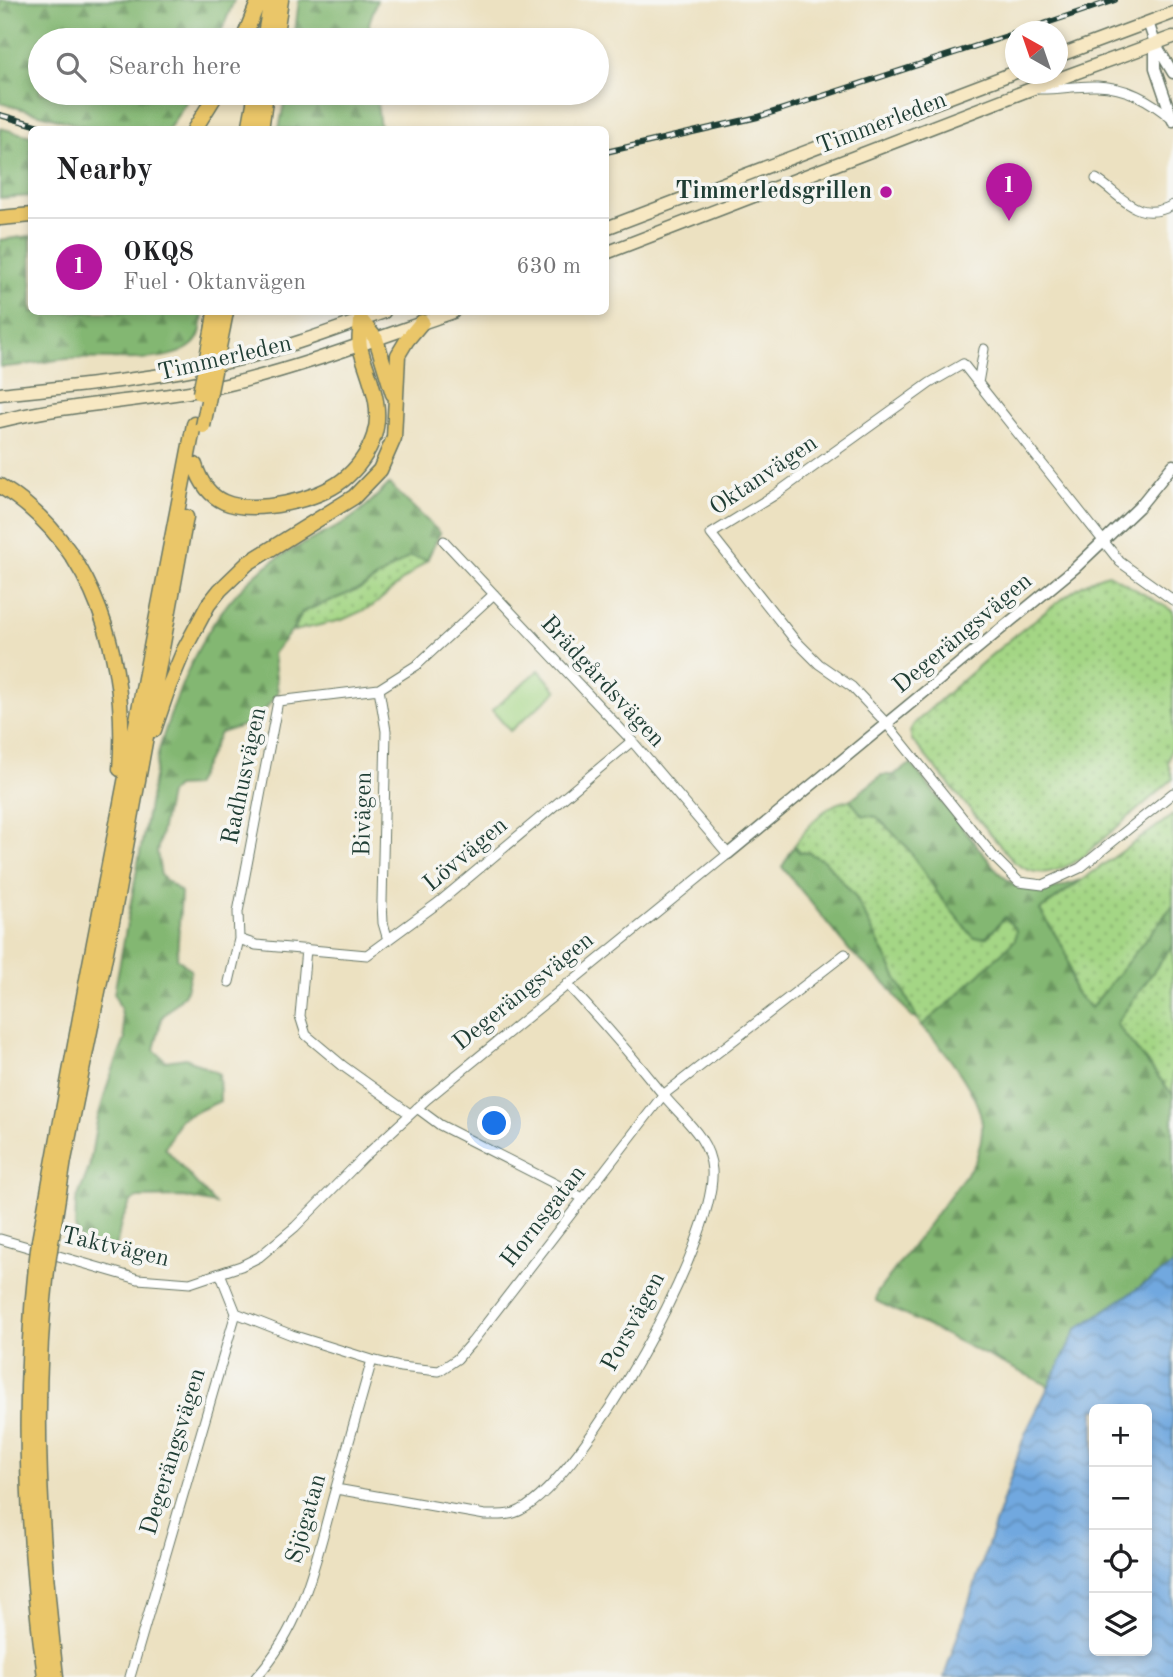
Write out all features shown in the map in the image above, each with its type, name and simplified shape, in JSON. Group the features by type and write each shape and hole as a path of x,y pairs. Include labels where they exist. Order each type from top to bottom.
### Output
{"highway":[{"path":"248,28 259,0"},
{"path":"266,28 271,0"},
{"path":"277,28 281,0"},
{"path":"196,126 210,105"},
{"path":"250,126 254,105"},
{"path":"262,126 265,105"},
{"path":"0,218 28,215"},
{"path":"361,320 376,339 395,406"},
{"path":"195,465 209,492 235,505 291,502 329,489 343,480 367,453 377,420 373,383 359,345 361,320"},
{"path":"45,1677 36,1606 28,1489 28,1374 45,1242 110,861 199,425 217,321"},
{"path":"128,830 147,754 169,686 208,605 248,563 340,508 380,470 392,445 396,423 398,355 422,322"},
{"path":"45,1242 128,830 195,465 199,425"},
{"path":"0,486 36,513 70,552 97,601 110,640 118,681 121,723 117,806 110,861"},
{"path":"42,1268 39,1487 42,1546 56,1677"}],"main road":[{"path":"1068,52 1173,13"},
{"name":"Timmerleden","path":"609,252 1173,37"},
{"name":"Timmerleden","path":"609,227 1005,76"},
{"name":"Timmerleden","path":"0,394 121,381 203,367 265,353 375,315"},
{"name":"Timmerleden","path":"0,421 226,385 359,345 444,315"}],"street":[{"path":"1148,22 1155,43 1173,73"},
{"path":"1155,43 1155,68 1173,120"},
{"path":"1031,89 1057,90 1096,85 1121,89 1140,96 1173,120"},
{"path":"1096,179 1125,203 1140,210 1155,212 1173,205"},
{"path":"978,383 984,349"},
{"name":"Oktanvägen","path":"887,724 852,687 819,664 794,639 711,534 774,496 930,383 962,364 1102,542 1120,562 1173,600"},
{"name":"Degerängsvägen","path":"220,1273 259,1257 414,1111 1075,568 1139,507 1173,465"},
{"name":"Brädgårdsvägen","path":"444,541 632,741 728,854"},
{"name":"Radhusvägen","path":"229,982 239,939 238,912 278,701 379,689 417,665 494,594"},
{"name":"Bivägen","path":"379,689 386,731 382,902 383,923 388,940"},
{"path":"887,724 994,857 1020,882 1043,885 1080,868 1173,793"},
{"name":"Lövvägen","path":"306,949 367,955 438,903 632,741"},
{"path":"239,939 256,945 306,949 300,1016 306,1035 342,1066 414,1111 583,1198"},
{"name":"Hornsgatan","path":"236,1313 292,1335 372,1360 400,1367 439,1371 457,1359 472,1342 663,1095 845,954"},
{"name":"Porsvägen","path":"336,1489 485,1515 520,1511 539,1498 571,1463 640,1359 672,1296 706,1210 712,1171 705,1146 691,1123 663,1095 635,1058 567,984"},
{"name":"Taktvägen","path":"0,1239 138,1279 190,1283 220,1273"},
{"path":"220,1273 236,1313"},
{"name":"Degerängsvägen","path":"130,1677 236,1313"},
{"name":"Sjögatan","path":"256,1677 270,1662 290,1631 308,1585 372,1360"}],"green space":[{"path":"0,0 234,0 223,28 28,28 28,105 184,105 171,126 82,126 0,103"},
{"path":"299,0 377,0 370,28 296,28"},
{"path":"284,105 377,105 380,126 280,126"},
{"path":"0,128 28,135 28,196 0,198"},
{"path":"28,236 28,315 203,315 201,331 191,346 179,352 149,359 81,358 2,367 0,240"},
{"path":"389,484 440,533 427,560 410,556 362,588 302,612 273,654 278,693 255,722 220,733 194,786 176,787 169,794 157,852 161,876 181,892 177,958 191,970 185,994 162,1017 154,1050 166,1061 186,1058 219,1074 220,1101 180,1119 165,1148 215,1204 184,1197 138,1198 131,1201 121,1223 115,1253 102,1256 83,1246 75,1227 76,1202 89,1168 97,1121 109,1080 125,1039 121,1009 114,994 159,750 176,698 213,624 248,582 278,558 350,519"},
{"path":"410,556 427,560 373,606 342,620 294,631 302,612 362,588"},
{"path":"1109,574 1173,611 1173,742 1168,763 1173,779 1081,858 1055,871 1030,871 1013,861 912,740 910,731 914,724 947,694 1031,623 1078,588"},
{"path":"539,670 557,691 510,731 492,710"},
{"path":"911,764 998,872 1013,883 1027,890 1043,891 1081,880 1040,910 1066,952 1074,991 1091,1008 1173,905 1173,944 1116,1024 1173,1095 1173,1265 1077,1329 1049,1386 876,1301 877,1293 975,1162 981,1139 982,1124 975,1099 949,1058 921,1026 1015,940 1016,930 1005,917 987,937 974,938 941,898 907,847 877,817 862,815 850,800 882,775 893,775"},
{"path":"850,800 862,815 877,817 890,829 907,847 941,898 987,937 1005,917 1016,930 1016,940 921,1026 855,896 825,861 809,853 799,852 794,846 825,811"},
{"path":"1173,815 1173,905 1091,1008 1074,991 1066,952 1040,910"},
{"path":"794,846 799,852 809,853 825,861 855,896 917,1018 912,1018 887,985 850,951 782,867"},
{"path":"1173,944 1173,1095 1116,1024"}],"water":[{"path":"1173,1265 1173,1677 944,1677 1025,1434 1077,1329"}],"railway":[{"path":"1053,21 1115,0"},
{"path":"609,151 758,117 1005,37"},
{"path":"0,115 39,126"}],"place":[{"name":"Timmerledsgrillen","path":"886,192"},
{"name":"OKQ8","path":"1009,221"}]}
